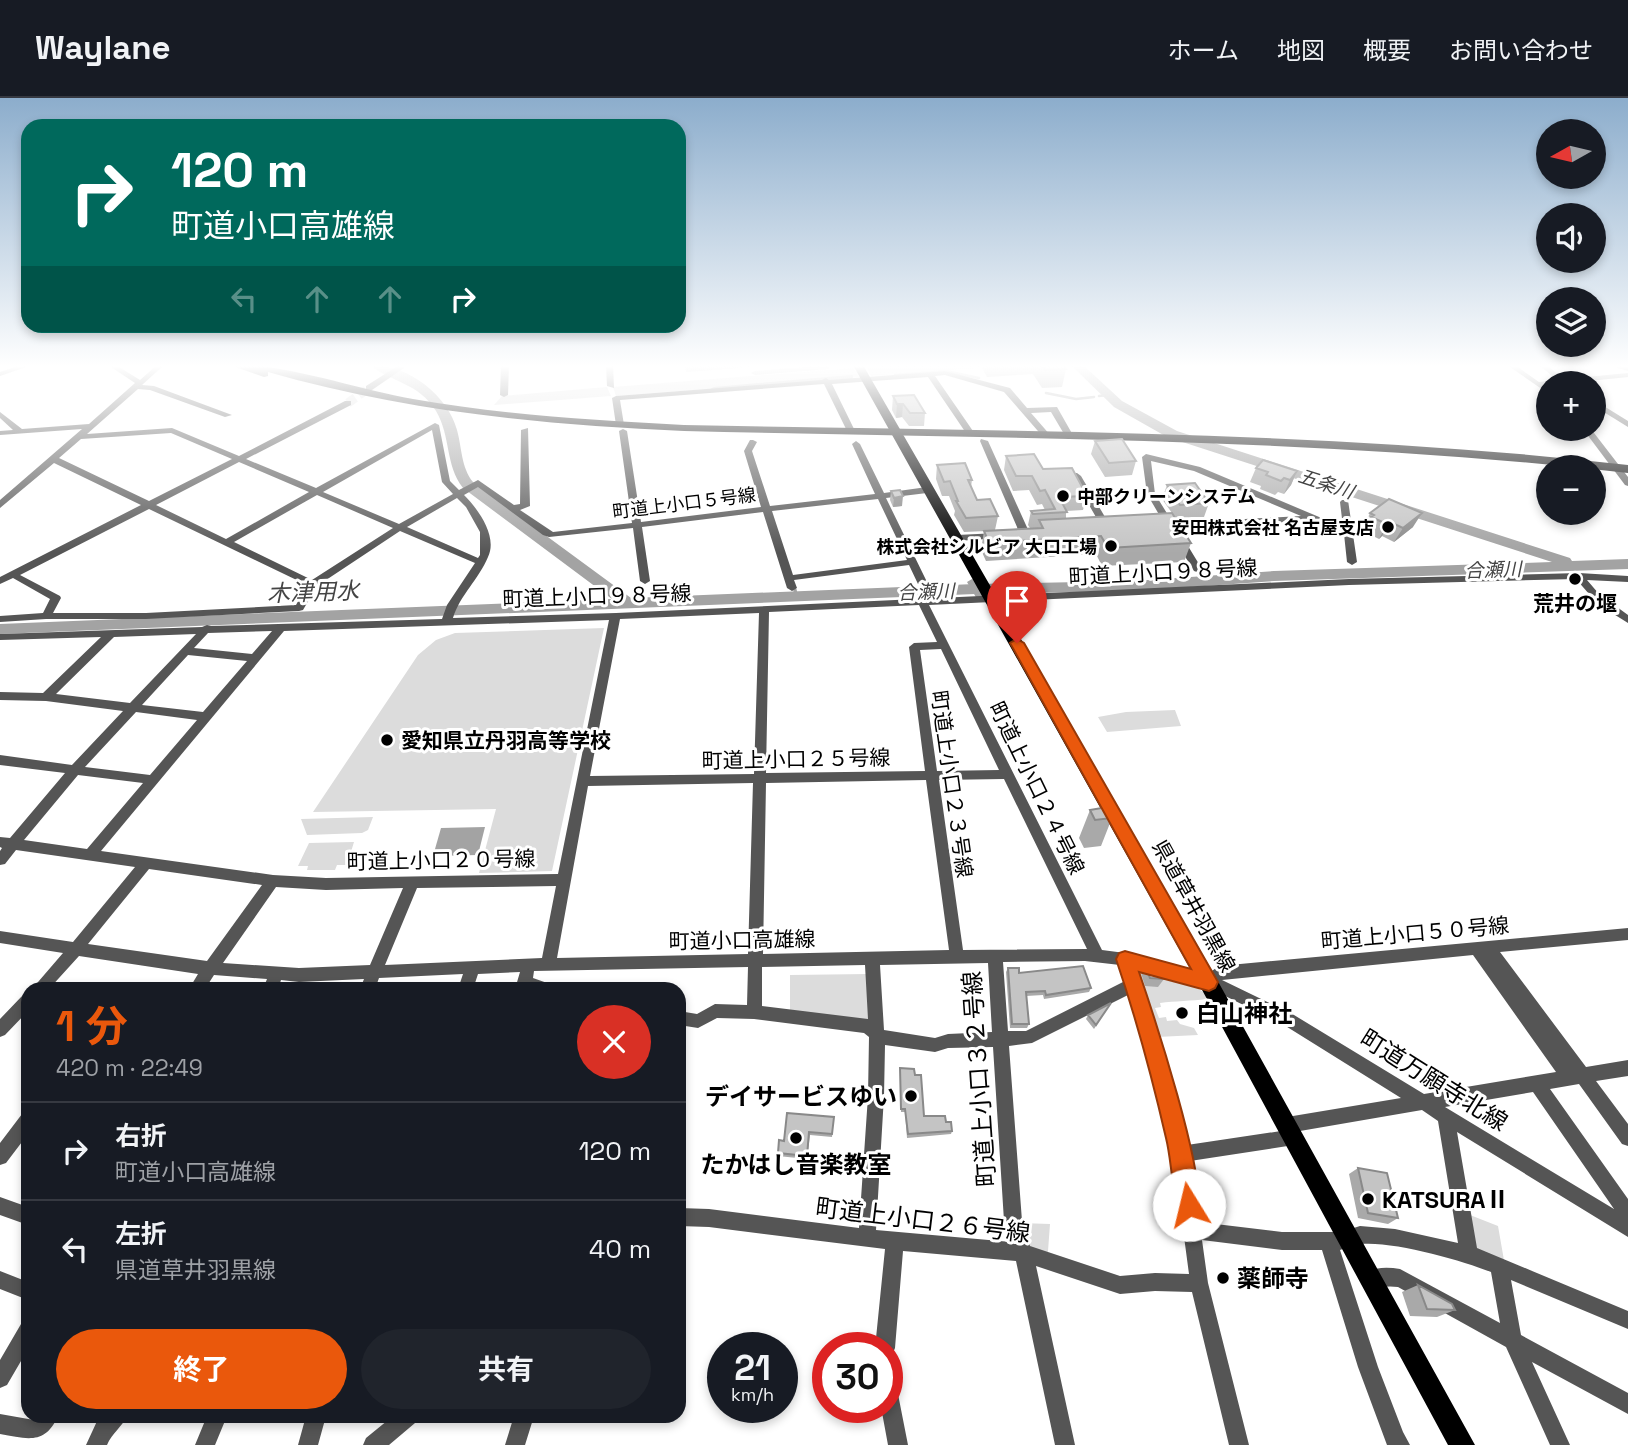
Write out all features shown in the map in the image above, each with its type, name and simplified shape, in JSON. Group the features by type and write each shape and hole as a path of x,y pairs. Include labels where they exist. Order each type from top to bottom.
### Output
{"highway":[{"path":"621,428 850,431 896,436 1047,436 1136,442"},
{"path":"621,428 984,441 1440,449 1624,473"},
{"path":"1248,444 1536,464"},
{"path":"1606,471 1624,473"}],"main road":[{"name":"県道草井羽黒線","path":"892,428 1209,982 1291,1131 1339,1240 1372,1278 1462,1445"}],"street":[{"path":"16,428 20,431"},
{"path":"0,433 65,428"},
{"path":"0,505 89,428"},
{"path":"0,581 299,428"},
{"path":"225,543 430,428"},
{"path":"436,428 446,482 460,491 485,532 485,555 449,616"},
{"path":"621,428 645,581"},
{"path":"967,428 971,434"},
{"path":"1040,428 1047,436"},
{"path":"1065,428 1070,437"},
{"path":"78,437 172,429 480,562"},
{"path":"516,508 525,506 525,431"},
{"path":"984,441 1025,534"},
{"path":"1597,441 1624,473"},
{"path":"756,442 755,452 770,508 796,584 914,562"},
{"path":"856,444 922,582"},
{"path":"1197,569 1151,494 1146,457 1197,469 1349,533"},
{"path":"53,459 313,584"},
{"path":"1055,478 1077,476 1107,529"},
{"name":"町道上小口５号線","path":"216,612 299,608 313,584 399,528 476,484 516,508 551,534 927,490"},
{"path":"1345,502 1352,562"},
{"path":"1158,527 1313,518"},
{"path":"1093,530 1119,529"},
{"path":"957,538 1039,533"},
{"path":"12,574 56,598 46,616"},
{"path":"1579,576 1595,596 1628,620"},
{"name":"町道上小口９８号線","path":"0,637 281,627 449,616 616,616 1311,583 1579,576 1628,579"},
{"name":"町道上小口２４号線","path":"923,601 1097,955"},
{"path":"1581,607 1607,604"},
{"path":"754,1012 764,608"},
{"path":"0,619 46,616 146,617 216,612"},
{"path":"0,860 6,843 206,630 216,612"},
{"path":"548,965 612,625 616,616"},
{"path":"90,854 281,627"},
{"path":"46,697 111,634"},
{"name":"町道上小口２３号線","path":"945,645 914,646 957,957"},
{"path":"186,651 255,658"},
{"path":"0,696 46,697 207,717"},
{"path":"0,760 153,780"},
{"name":"町道上小口２５号線","path":"583,781 1009,774"},
{"name":"町道上小口２０号線","path":"6,843 273,881 319,883 564,880"},
{"path":"45,982 147,862"},
{"path":"201,982 273,881"},
{"path":"370,982 413,882"},
{"name":"町道上小口５０号線","path":"1209,982 1219,973 1628,934"},
{"path":"0,937 211,968"},
{"path":"1482,947 1576,1076 1628,1138"},
{"name":"町道小口高雄線","path":"211,968 273,979 529,965 1097,955 1125,959 1209,982"},
{"name":"町道上小口３２号線","path":"995,956 1013,1221 1028,1270 1065,1445"},
{"path":"867,1237 875,1131 872,959"},
{"path":"1125,959 1153,1039 1181,1154 1193,1230 1191,1241 1199,1283 1239,1445"},
{"path":"525,982 529,965"},
{"path":"468,982 473,968"},
{"name":"町道万願寺北線","path":"1209,982 1289,1020 1626,1227"},
{"path":"686,1019 698,1021 715,1011 754,1012 867,1026 875,1033 935,1045 948,1041 1027,1038 1134,984"},
{"path":"0,1030 21,1008"},
{"path":"1181,1154 1422,1102 1628,1068"},
{"path":"1536,1083 1627,1213 1626,1227"},
{"path":"1446,1117 1469,1254"},
{"path":"0,1157 21,1129"},
{"path":"0,1206 21,1214"},
{"name":"町道上小口２６号線","path":"686,1217 1021,1252 1120,1285 1155,1282 1199,1283"},
{"path":"1193,1230 1282,1241 1339,1240 1360,1235 1395,1238 1469,1254 1628,1320"},
{"path":"1339,1240 1368,1367 1395,1439 1400,1445"},
{"path":"886,1332 895,1241"},
{"path":"1499,1267 1513,1340 1560,1445"},
{"path":"1372,1278 1400,1278 1628,1404"},
{"path":"0,1280 21,1288"},
{"path":"0,1378 21,1343"},
{"path":"0,1424 41,1423"},
{"path":"96,1445 109,1423"},
{"path":"205,1445 214,1423"},
{"path":"307,1445 314,1423"},
{"path":"373,1445 400,1423"},
{"path":"516,1445 522,1423"},
{"path":"894,1423 898,1445"}],"shaded area":[{"path":"604,628 552,871 479,873 496,809 313,812 418,655 436,640 455,633"},
{"path":"1175,710 1181,726 1107,732 1098,717 1126,712"},
{"path":"373,817 368,830 362,833 307,835 301,819"},
{"path":"485,827 478,855 433,856 441,828"},
{"path":"354,842 347,865 337,865 335,870 307,870 308,866 298,866 309,843"},
{"path":"868,974 870,1022 790,1013 790,975"},
{"path":"1141,974 1196,987 1206,994 1206,999 1160,1003 1161,1007 1155,1008 1159,1018 1177,1020 1180,1024 1194,1028 1198,1035 1157,1037 1138,977"},
{"path":"1470,1215 1498,1226 1505,1266 1476,1248"},
{"path":"1020,1223 1050,1224 1045,1258 1030,1246"}],"building":[{"path":"1122,439 1136,461 1109,463 1095,441"},
{"path":"1034,454 1043,469 1072,468 1087,496 1059,497 1067,512 1033,514 1031,511 1055,509 1045,490 1040,491 1032,476 1016,476 1006,456"},
{"path":"1263,460 1297,471 1290,480 1284,478 1281,481 1256,468"},
{"path":"965,463 972,480 968,480 977,500 990,499 998,516 966,518 956,501 950,481 944,482 937,465"},
{"path":"1195,483 1209,503 1180,505 1167,485"},
{"path":"900,490 903,496 894,498 891,491"},
{"path":"1389,499 1422,513 1403,528 1371,517 1374,515 1370,513"},
{"path":"1172,513 1191,543 1108,548 1101,536 989,543 984,531 1043,528 1039,520"},
{"path":"1107,807 1112,818 1095,820 1090,810"},
{"path":"1145,965 1160,968 1164,979 1150,978"},
{"path":"1083,966 1091,988 1046,995 1045,991 1026,992 1029,1024 1012,1024 1008,968 1019,968 1019,973"},
{"path":"1111,1003 1096,1025 1088,1015"},
{"path":"900,1068 914,1069 915,1075 921,1075 924,1116 945,1116 946,1122 951,1122 952,1131 908,1134 905,1109 901,1109"},
{"name":"たかはし音楽教室","path":"787,1113 834,1117 832,1134 809,1132 807,1156 778,1153 779,1140 784,1141"},
{"path":"1358,1168 1387,1173 1398,1218 1368,1213"},
{"path":"1418,1285 1452,1304 1455,1310 1427,1309"}],"waterway":[{"name":"合瀬川","path":"449,428 459,471 468,485 628,603"},
{"name":"五条川","path":"1161,428 1172,434 1565,561"},
{"name":"合瀬川","path":"628,603 975,589 1134,586 1274,576 1628,564"},
{"name":"合瀬川","path":"972,582 981,597"},
{"name":"合瀬川","path":"795,590 796,597"},
{"name":"木津用水","path":"0,629 628,603"}],"place":[{"name":"中部クリーンシステム","path":"1063,496"},
{"name":"安田株式会社 名古屋支店","path":"1388,527"},
{"name":"株式会社シルビア 大口工場","path":"1111,546"},
{"name":"荒井の堰","path":"1575,579"},
{"name":"愛知県立丹羽高等学校","path":"387,740"},
{"name":"白山神社","path":"1182,1013"},
{"name":"デイサービスゆい","path":"911,1096"},
{"name":"たかはし音楽教室","path":"796,1138"},
{"name":"KATSURAⅡ","path":"1368,1199"},
{"name":"薬師寺","path":"1223,1278"}],"route":[{"path":"1017,643 1209,982 1125,959 1153,1039 1181,1154 1189,1205"}]}
